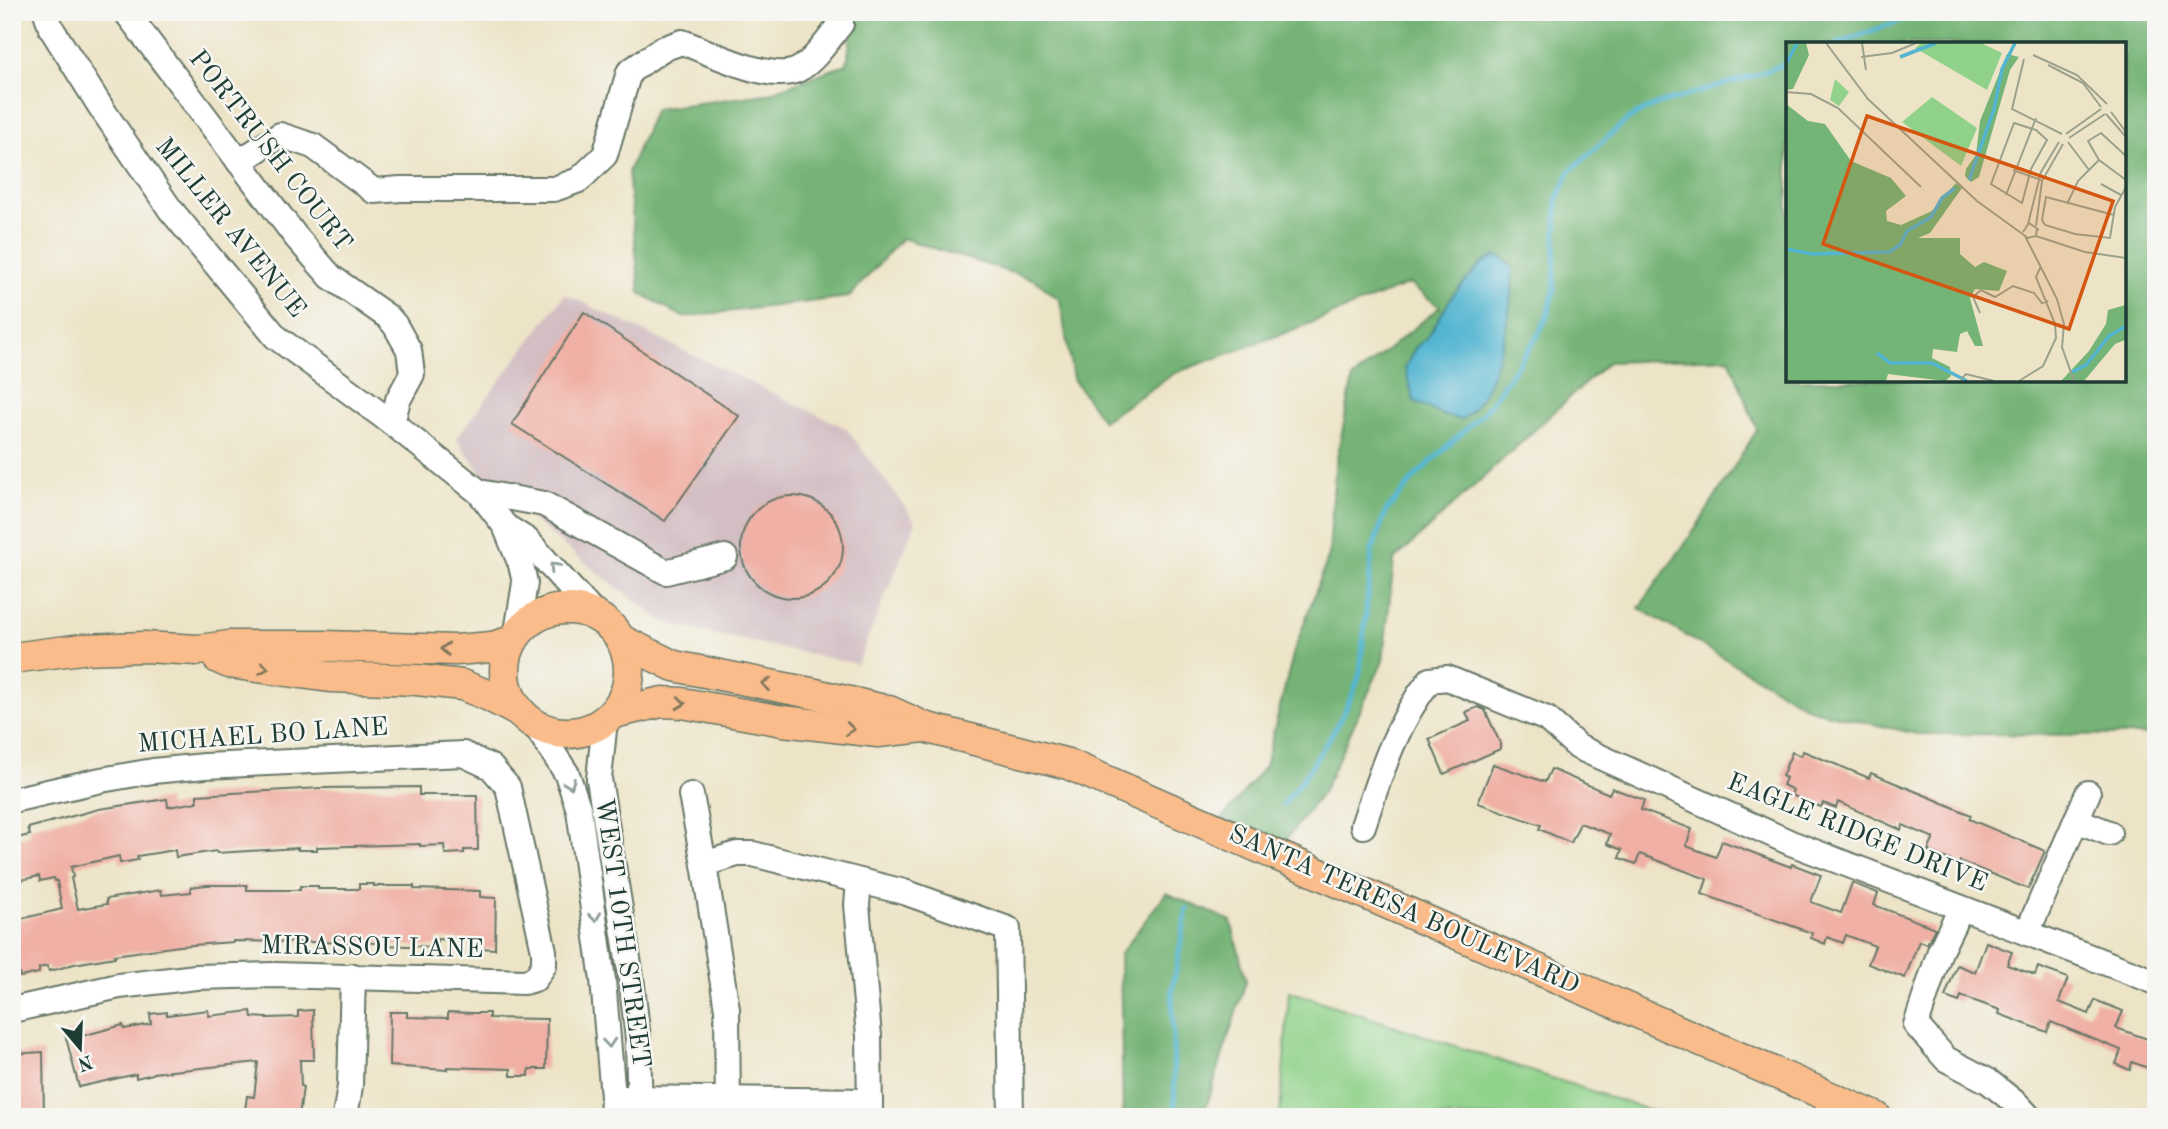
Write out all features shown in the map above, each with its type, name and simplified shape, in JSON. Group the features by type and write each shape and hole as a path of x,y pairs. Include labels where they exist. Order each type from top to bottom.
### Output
{"main road":[{"path":"198,650 229,663 330,677 462,685 487,695 528,719 559,733 571,733 595,727 610,716 625,693 629,672 626,650 607,624 596,616 570,608 556,610 531,620 515,637 505,663 504,678 508,693 528,719"},
{"path":"12,658 82,649 145,647 198,650 229,646 456,650 492,647 515,637"},
{"name":"SANTA TERESA BOULEVARD","path":"621,640 674,666 890,711 924,727 1068,764 1877,1117"},
{"name":"SANTA TERESA BOULEVARD","path":"610,716 662,702 682,703 782,721 878,732 924,727"}],"street":[{"name":"MILLER AVENUE","path":"46,12 51,29 170,209 276,337 479,492 505,526 521,565 525,583 515,637"},
{"name":"PORTRUSH COURT","path":"127,12 296,237 331,277 396,325 409,351 412,374 398,400 392,423"},
{"path":"239,162 279,135 313,146 374,191 554,189 579,180 605,155 628,72 662,49 682,42 774,74 800,70 841,24 840,12"},
{"path":"479,492 544,504 666,572 725,557"},
{"name":"MILLER AVENUE","path":"505,526 527,540 596,616"},
{"name":"EAGLE RIDGE DRIVE","path":"1363,826 1386,755 1416,698 1430,680 1447,678 1547,719 1578,747 1791,843 2156,982"},
{"name":"WEST 10TH STREET","path":"610,716 598,779 631,977 638,1039 640,1108"},
{"name":"WEST 10TH STREET","path":"528,719 567,774 579,810 603,981 613,1107"},
{"name":"MICHAEL BO LANE","path":"12,800 101,780 179,768 463,754 491,768 508,787"},
{"name":"MIRASSOU LANE","path":"12,1010 119,986 196,977 353,976 524,982 535,979 544,965 544,951 508,787"},
{"path":"2027,933 2088,793"},
{"path":"691,795 727,1009 728,1109"},
{"path":"2076,820 2109,833"},
{"path":"704,864 737,853 753,854 904,892 1008,929 1011,1117"},
{"path":"613,1107 870,1109 869,1035 857,905 859,881"},
{"path":"1961,908 1940,951 1916,1025 1946,1059 1988,1082 2029,1117"},
{"path":"345,1117 350,1086 353,976"}],"shaded area":[{"path":"565,294 846,428 916,522 857,664 667,624 599,574 493,488 456,439"}],"green space":[{"path":"854,12 2156,12 2156,735 1917,734 1812,710 1639,608 1696,528 1757,430 1729,358 1608,362 1394,560 1383,661 1324,790 1284,842 1222,819 1265,766 1294,651 1329,555 1335,467 1353,378 1440,307 1409,284 1175,373 1103,421 1073,379 1060,300 1035,280 902,238 849,297 683,317 640,293 628,172 655,109 766,94 847,64"},
{"path":"1166,893 1231,921 1246,981 1203,1117 1123,1117 1120,954"},
{"path":"1289,991 1670,1117 1280,1117"}],"water":[{"path":"1495,256 1503,258 1513,268 1506,327 1493,372 1474,408 1461,420 1442,415 1414,401 1405,368 1415,348 1427,338 1453,295 1482,263"}],"building":[{"path":"584,312 739,416 665,521 512,424"},
{"path":"792,496 811,500 828,511 839,528 843,547 839,566 828,583 811,594 792,598 773,594 756,583 745,566 741,547 745,528 756,511 773,500"},
{"path":"1478,707 1485,710 1500,743 1500,749 1444,774 1429,739 1470,721 1466,712"},
{"path":"1803,751 1869,778 1871,773 1934,799 1971,815 1969,819 2045,851 2028,889 1928,851 1934,838 1903,825 1901,830 1838,802 1836,808 1823,803 1821,807 1791,795 1793,790 1783,785 1786,778 1782,776 1792,752 1801,756"},
{"path":"1493,764 1545,782 1551,769 1609,794 1612,788 1644,800 1641,810 1692,829 1686,846 1716,857 1722,841 1791,867 1792,864 1821,875 1811,902 1841,913 1852,883 1878,893 1874,905 1935,928 1927,944 1919,941 1905,978 1868,964 1875,946 1846,935 1843,943 1827,937 1825,944 1811,938 1812,933 1702,894 1707,879 1640,854 1636,864 1619,858 1622,850 1607,844 1610,834 1580,823 1571,843 1539,829 1541,825 1478,803"},
{"path":"419,787 419,795 477,795 478,850 445,854 444,845 420,844 317,847 317,850 298,848 216,851 176,857 175,850 137,856 138,860 120,863 119,856 71,867 78,909 107,904 106,899 161,890 162,895 191,892 191,887 206,885 247,885 247,890 300,890 300,886 359,889 359,884 374,884 414,886 414,889 480,891 480,897 496,898 495,949 479,948 479,941 437,939 437,947 380,943 233,941 114,955 115,957 49,971 47,966 39,968 39,973 20,977 12,944 12,921 62,909 57,881 54,878 40,881 39,876 12,882 12,839 30,835 28,828 99,809 167,799 168,807 197,802 197,795 321,788"},
{"path":"1986,942 2012,952 2007,965 2035,975 2038,967 2068,978 2059,1002 2089,1014 2095,1000 2123,1011 2116,1028 2156,1042 2156,1062 2151,1061 2148,1068 2132,1062 2130,1070 2116,1064 2121,1050 2051,1022 2047,1032 1999,1014 2000,1010 1961,996 1959,1002 1945,997 1957,965 1975,972"},
{"path":"208,1010 209,1016 251,1011 252,1017 268,1018 298,1017 298,1011 313,1010 314,1060 300,1060 303,1087 299,1117 244,1117 247,1096 254,1097 258,1062 153,1073 136,1078 136,1074 79,1087 65,1034 81,1030 82,1036 123,1025 124,1029 151,1024 150,1014 167,1012 167,1015"},
{"path":"390,1012 407,1012 407,1017 448,1018 448,1012 489,1013 489,1018 547,1019 546,1069 529,1069 529,1076 511,1076 511,1069 447,1067 447,1070 389,1066"},
{"path":"43,1052 44,1117 12,1117 12,1054"}],"waterway":[{"path":"1842,42 1923,12"},
{"path":"1283,805 1328,741 1355,687 1360,672 1372,551 1386,511 1418,474 1485,411 1537,337 1546,319 1554,291 1557,200 1570,171 1627,120 1640,112 1786,64"},
{"path":"1175,1117 1172,992 1187,908"}]}
